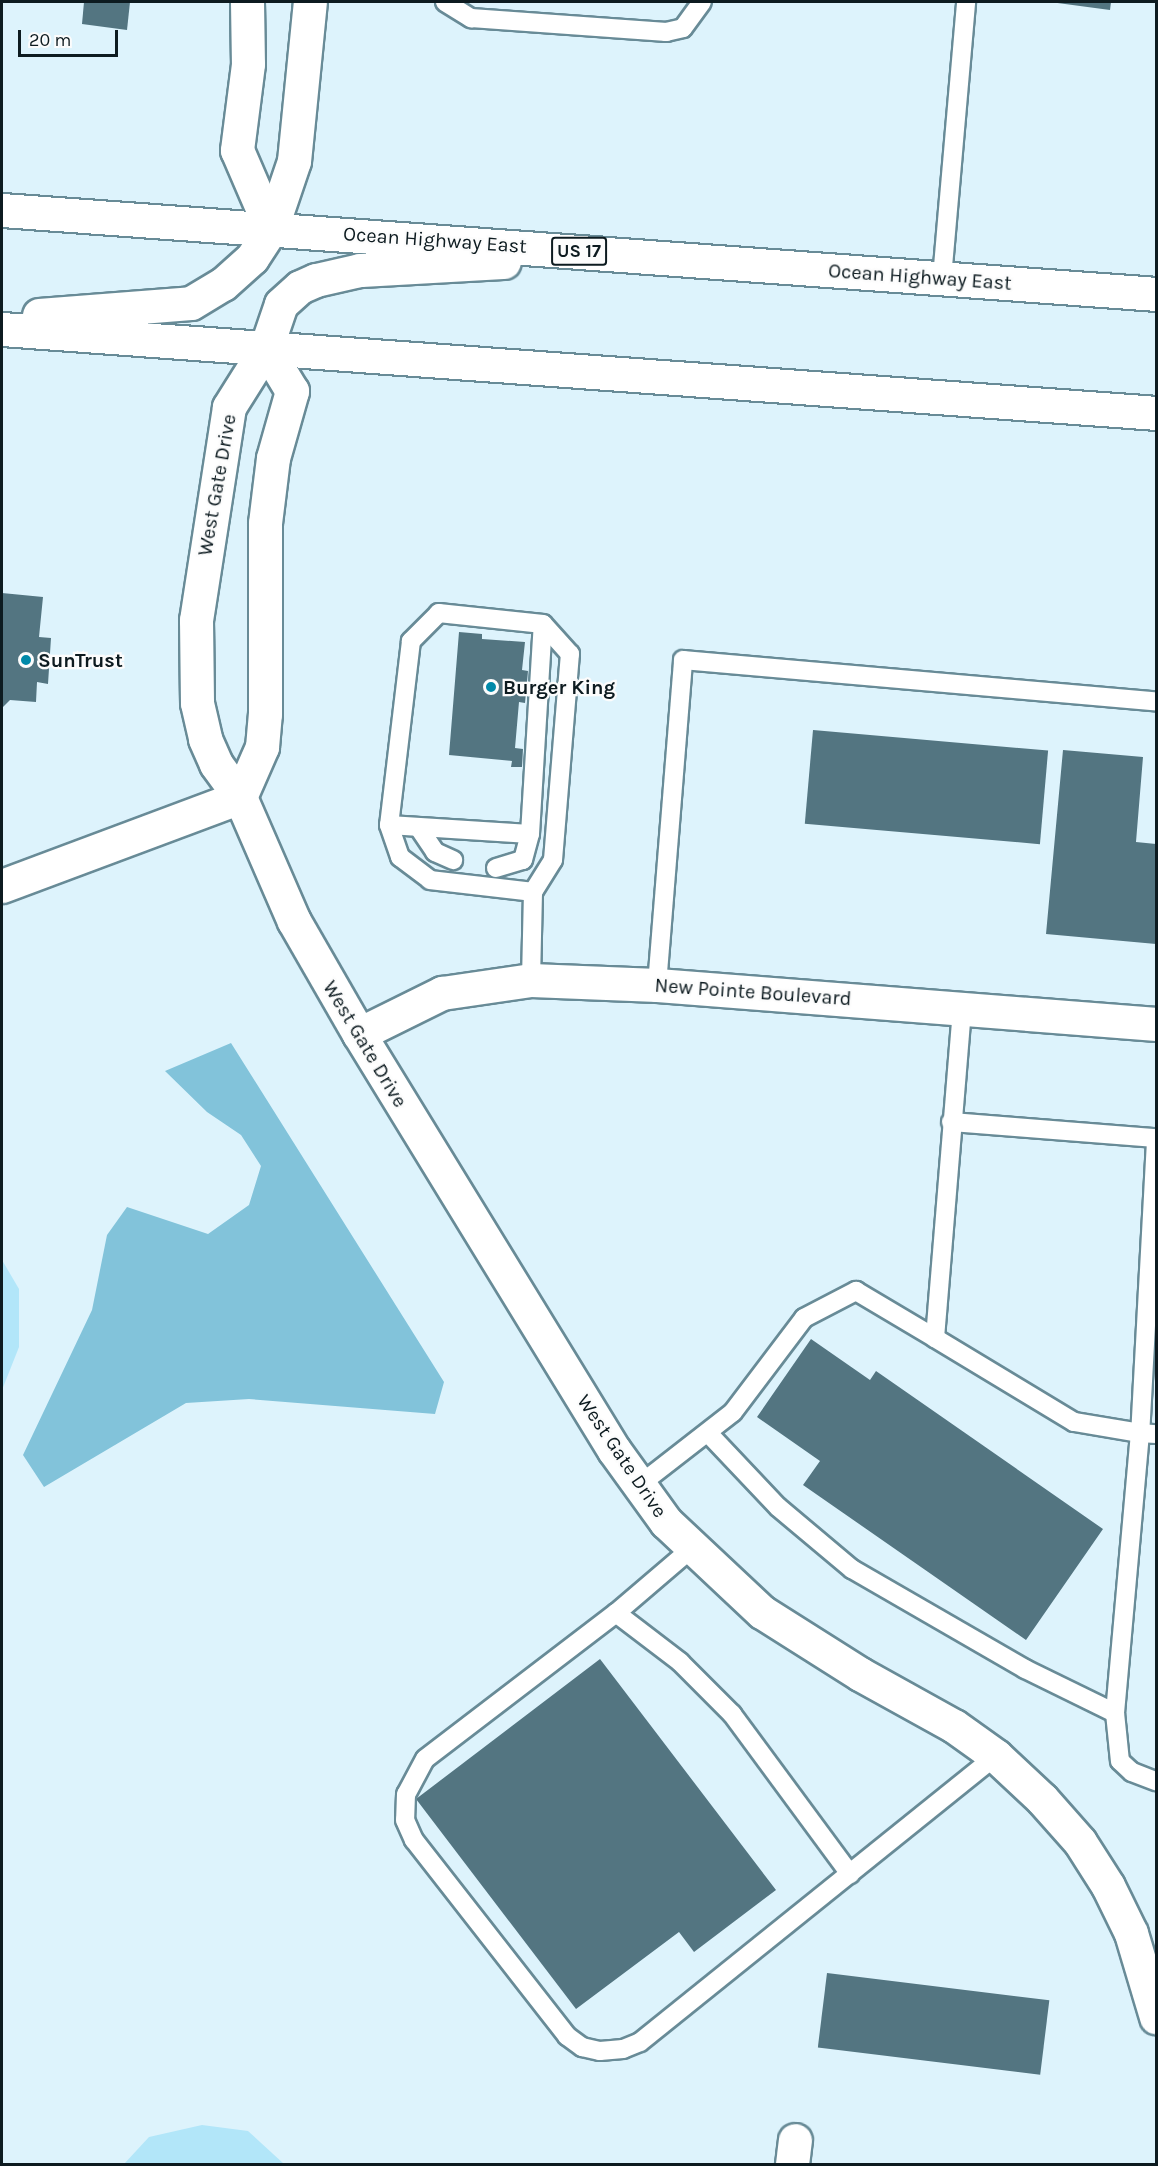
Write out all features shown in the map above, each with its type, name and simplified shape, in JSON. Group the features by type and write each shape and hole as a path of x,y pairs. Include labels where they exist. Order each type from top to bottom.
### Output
{"main road":[{"path":"247,2 248,64 237,150 271,229"},
{"path":"2,318 191,303 224,284 252,258 271,229 294,161 310,2"},
{"name":"Ocean Highway East","path":"2,210 1156,294"},
{"name":"West Gate Drive","path":"634,255 336,274 300,287 286,298 276,313 266,348 229,406 196,620 197,704 205,739 216,764 240,797 294,921 359,1034 638,1486 691,1549 762,1612 807,1642 954,1726 996,1756 1042,1799 1080,1842 1108,1886 1131,1933 1156,2018"},
{"path":"2,329 1156,413"},
{"path":"2,886 240,797 262,747 266,714 266,512 278,433 292,391 266,348"},
{"name":"New Pointe Boulevard","path":"359,1034 442,993 531,980 657,985 1156,1024"}],"lane":[{"path":"445,2 471,18 666,33 682,28 702,2"},
{"path":"942,278 966,2"},
{"path":"531,980 533,892 553,860 570,654 543,624 439,613 411,640 389,825 400,857 430,880 533,892"},
{"path":"496,868 523,860 530,834 543,624"},
{"path":"657,985 683,660 1156,701"},
{"path":"389,825 530,834"},
{"path":"419,828 435,852 453,860"},
{"path":"935,1338 962,1008"},
{"path":"951,1122 1156,1140 1148,1433 1115,1713 1120,1761 1132,1772 1156,1781"},
{"path":"638,1486 733,1412 804,1318 856,1290 1074,1422 1148,1433"},
{"path":"708,1433 778,1507 852,1569 1025,1670 1115,1713"},
{"path":"691,1549 616,1613 425,1759 406,1794 405,1820 414,1840 567,2036 582,2047 600,2051 623,2049 640,2042 996,1756"},
{"path":"616,1613 680,1662 732,1713 850,1874"}],"shaded area":[{"path":"231,1043 444,1382 435,1414 249,1399 186,1403 44,1487 23,1455 92,1310 107,1235 127,1207 208,1234 249,1205 261,1166 241,1135 207,1112 165,1071"},
{"path":"2,1260 19,1289 19,1347 2,1390"},
{"path":"202,2125 248,2131 284,2164 124,2164 149,2137"}],"building":[{"path":"84,2 130,2 127,30 82,24"},
{"path":"1050,2 1111,2 1110,10"},
{"name":"SunTrust","path":"2,593 43,597 39,637 51,638 48,684 37,682 36,702 10,700 2,708"},
{"name":"Burger King","path":"459,632 482,634 482,639 525,642 522,670 528,671 525,703 519,702 515,748 523,749 522,767 511,767 512,761 449,755"},
{"path":"813,730 1048,751 1040,844 805,824"},
{"path":"1063,750 1143,757 1136,842 1156,844 1156,944 1046,934"},
{"path":"811,1339 870,1380 876,1371 1103,1529 1026,1640 803,1485 820,1461 757,1417"},
{"path":"600,1659 776,1890 694,1952 679,1932 576,2009 416,1799"},
{"path":"827,1973 1049,2000 1040,2075 818,2047"}],"place":[{"name":"SunTrust","path":"26,660"},
{"name":"Burger King","path":"491,687"}]}
